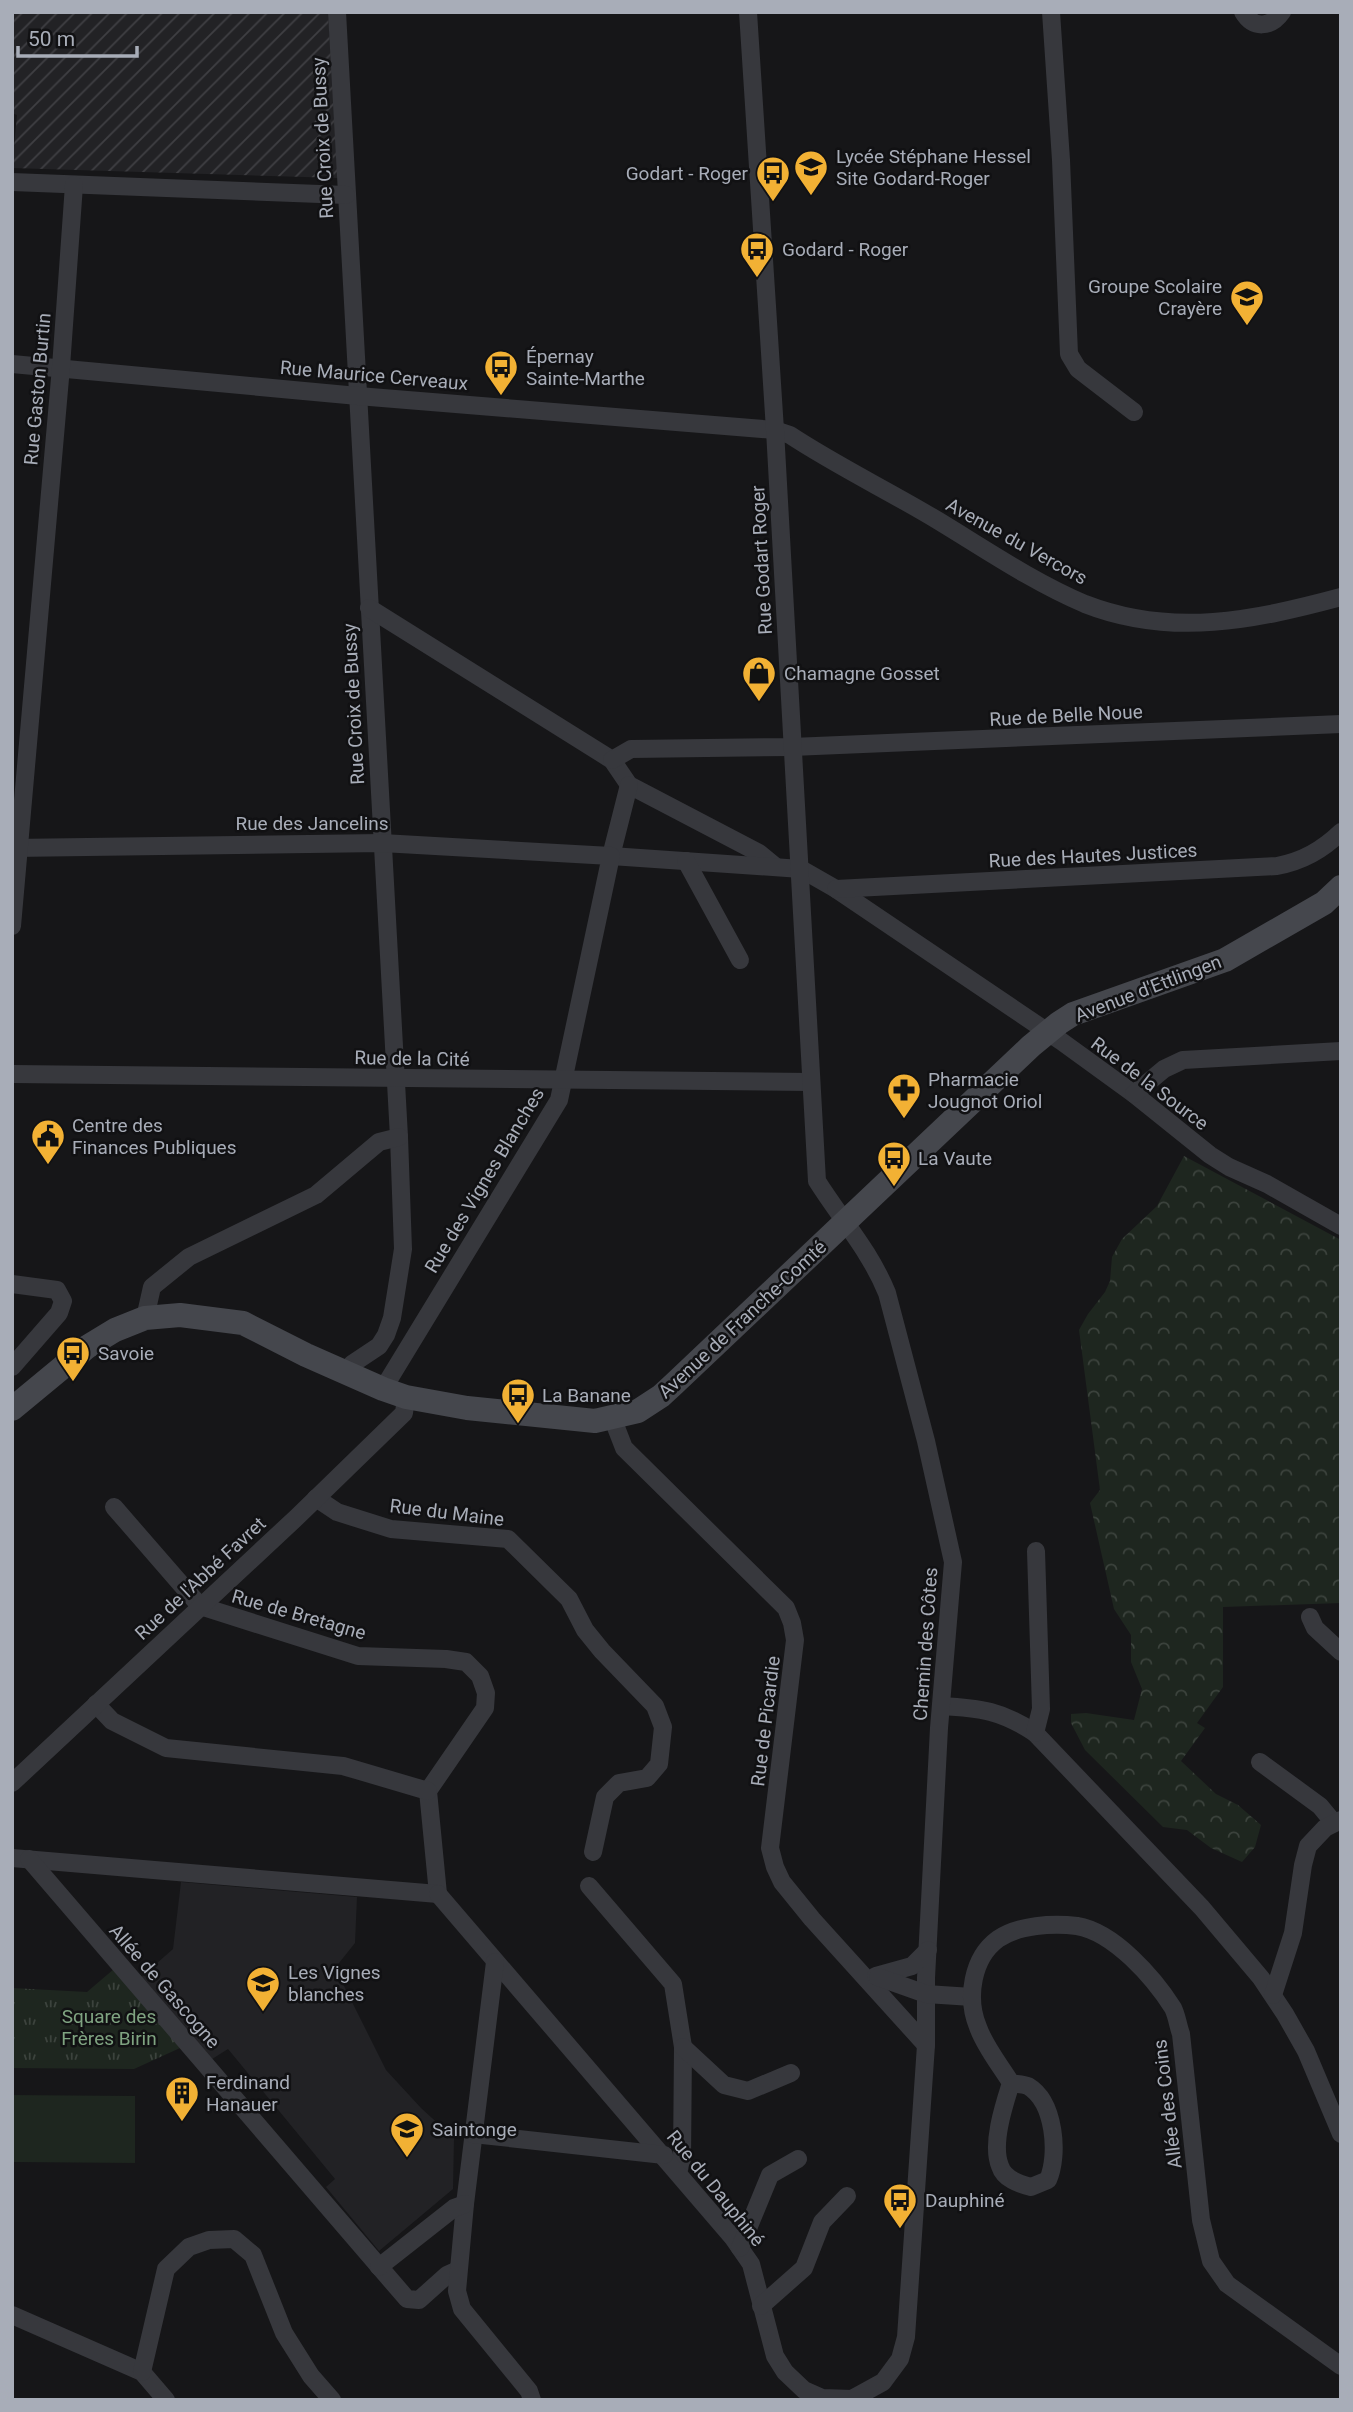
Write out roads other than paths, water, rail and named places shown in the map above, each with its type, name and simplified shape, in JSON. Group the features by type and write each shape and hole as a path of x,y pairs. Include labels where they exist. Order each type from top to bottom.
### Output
{"street":[{"name":"Rue Croix de Bussy","path":"337,12 403,1249 392,1318 386,1335 379,1346 352,1364 345,1373"},
{"name":"Rue Godart Roger","path":"748,12 775,430 817,1181 846,1223"},
{"path":"1051,12 1062,167 1069,354 1079,369 1134,412"},
{"path":"1243,12 1251,22 1265,25 1278,19 1282,12"},
{"path":"12,182 346,195"},
{"name":"Rue Gaston Burtin","path":"12,926 15,848 61,368 74,185"},
{"name":"Rue Maurice Cerveaux","path":"12,364 775,430"},
{"name":"Avenue du Vercors","path":"775,430 790,435 1035,579 1105,610 1159,621 1208,623 1280,614 1341,597"},
{"path":"369,608 612,760 629,785 758,853 776,867"},
{"name":"Rue de Belle Noue","path":"612,760 631,749 792,747 1341,724"},
{"name":"Rue des Vignes Blanches","path":"394,1393 559,1100 611,856 629,785"},
{"name":"Rue des Hautes Justices","path":"836,889 1278,866 1291,864 1313,854 1341,832"},
{"name":"Rue des Jancelins","path":"15,848 382,843 800,869"},
{"path":"685,861 740,960"},
{"name":"Rue de la Source","path":"800,869 836,889 1047,1032 1229,1167 1267,1184 1341,1226"},
{"name":"Avenue d'Ettlingen","path":"846,1223 1047,1032 1073,1014 1225,960 1324,904 1341,887"},
{"path":"1134,1094 1164,1069 1183,1060 1341,1051"},
{"name":"Rue de la Cité","path":"12,1073 811,1082"},
{"path":"145,1318 152,1287 188,1257 316,1195 379,1142 399,1137"},
{"name":"Avenue de Franche-Comté","path":"12,1409 87,1347 115,1330 145,1318 180,1315 243,1323 345,1373 394,1393 467,1408 595,1421 612,1418 638,1411 661,1396 846,1223"},
{"name":"Chemin des Côtes","path":"846,1223 879,1272 887,1293 926,1441 953,1562 928,1950 926,2045"},
{"path":"12,1284 57,1290 63,1301 59,1313 12,1367"},
{"name":"Rue de l'Abbé Favret","path":"12,1783 404,1413 394,1393"},
{"name":"Rue de Picardie","path":"612,1418 624,1448 786,1608 795,1640 770,1848 775,1867 782,1882 926,2045"},
{"name":"Rue du Maine","path":"316,1498 337,1512 391,1529 508,1539 569,1599 584,1630 655,1706 663,1727 659,1764 647,1778 619,1783 605,1797 593,1852"},
{"path":"114,1507 200,1606"},
{"path":"1035,1733 1041,1709 1036,1551"},
{"name":"Rue de Bretagne","path":"200,1606 358,1656 466,1662 480,1676 486,1693 485,1708 428,1791"},
{"path":"1310,1617 1315,1629 1341,1652"},
{"path":"21,1859 438,1894 428,1791 343,1766 166,1748 112,1721 96,1704"},
{"path":"942,1706 996,1712 1016,1720 1035,1733 1202,1908 1273,1995 1306,2051 1341,2134"},
{"path":"1260,1762 1337,1821 1316,1836 1305,1855 1293,1933 1273,1995"},
{"name":"Allée de Gascogne","path":"21,1859 407,2299 419,2300 447,2275 458,2270"},
{"path":"589,1886 673,1983 684,2047 682,2159 678,2172"},
{"name":"Rue du Dauphiné","path":"438,1894 664,2155 740,2248 751,2264 775,2356 785,2372 804,2389 822,2398 852,2399 883,2382 900,2359 906,2337 926,2045"},
{"name":"Allée des Coins","path":"972,1997 972,1984 982,1957 998,1939 1018,1930 1078,1926 1103,1935 1139,1965 1174,2011 1181,2034 1202,2220 1211,2261 1227,2284 1341,2366"},
{"path":"878,1977 912,1966 928,1950"},
{"path":"495,1962 473,2134 457,2291 462,2309 529,2391 532,2400"},
{"path":"854,1965 926,1998"},
{"path":"896,2012 926,1998 972,1997 978,2027 1011,2083 1028,2087 1044,2103 1050,2116 1055,2151 1054,2167 1048,2180 1031,2187 1013,2182 1000,2167 998,2143 1003,2108 1011,2083"},
{"path":"684,2047 724,2085 748,2091 791,2073"},
{"path":"473,2134 664,2155"},
{"path":"740,2248 770,2175 798,2159"},
{"path":"761,2306 804,2268 822,2222 847,2196"},
{"path":"379,2267 454,2208 465,2204"},
{"path":"142,2372 166,2269 189,2247 209,2240 234,2239 253,2255 284,2333 311,2376 332,2400"},
{"path":"12,2315 142,2372 166,2400"}],"place":[{"name":"Lycée Stéphane Hessel Site Godard-Roger","path":"811,197"},
{"name":"Godart - Roger","path":"773,203"},
{"name":"Godard - Roger","path":"757,279"},
{"name":"Groupe Scolaire Crayère","path":"1247,327"},
{"name":"Épernay Sainte-Marthe","path":"501,397"},
{"name":"Chamagne Gosset","path":"759,703"},
{"name":"Pharmacie Jougnot Oriol","path":"904,1120"},
{"name":"Centre des Finances Publiques","path":"48,1166"},
{"name":"La Vaute","path":"894,1188"},
{"name":"Savoie","path":"73,1383"},
{"name":"La Banane","path":"518,1425"},
{"name":"Les Vignes blanches","path":"263,2013"},
{"name":"Ferdinand Hanauer","path":"182,2123"},
{"name":"Saintonge","path":"407,2159"},
{"name":"Dauphiné","path":"900,2230"}],"park label":[{"name":"Square des Frères Birin","path":"109,2027"}]}
